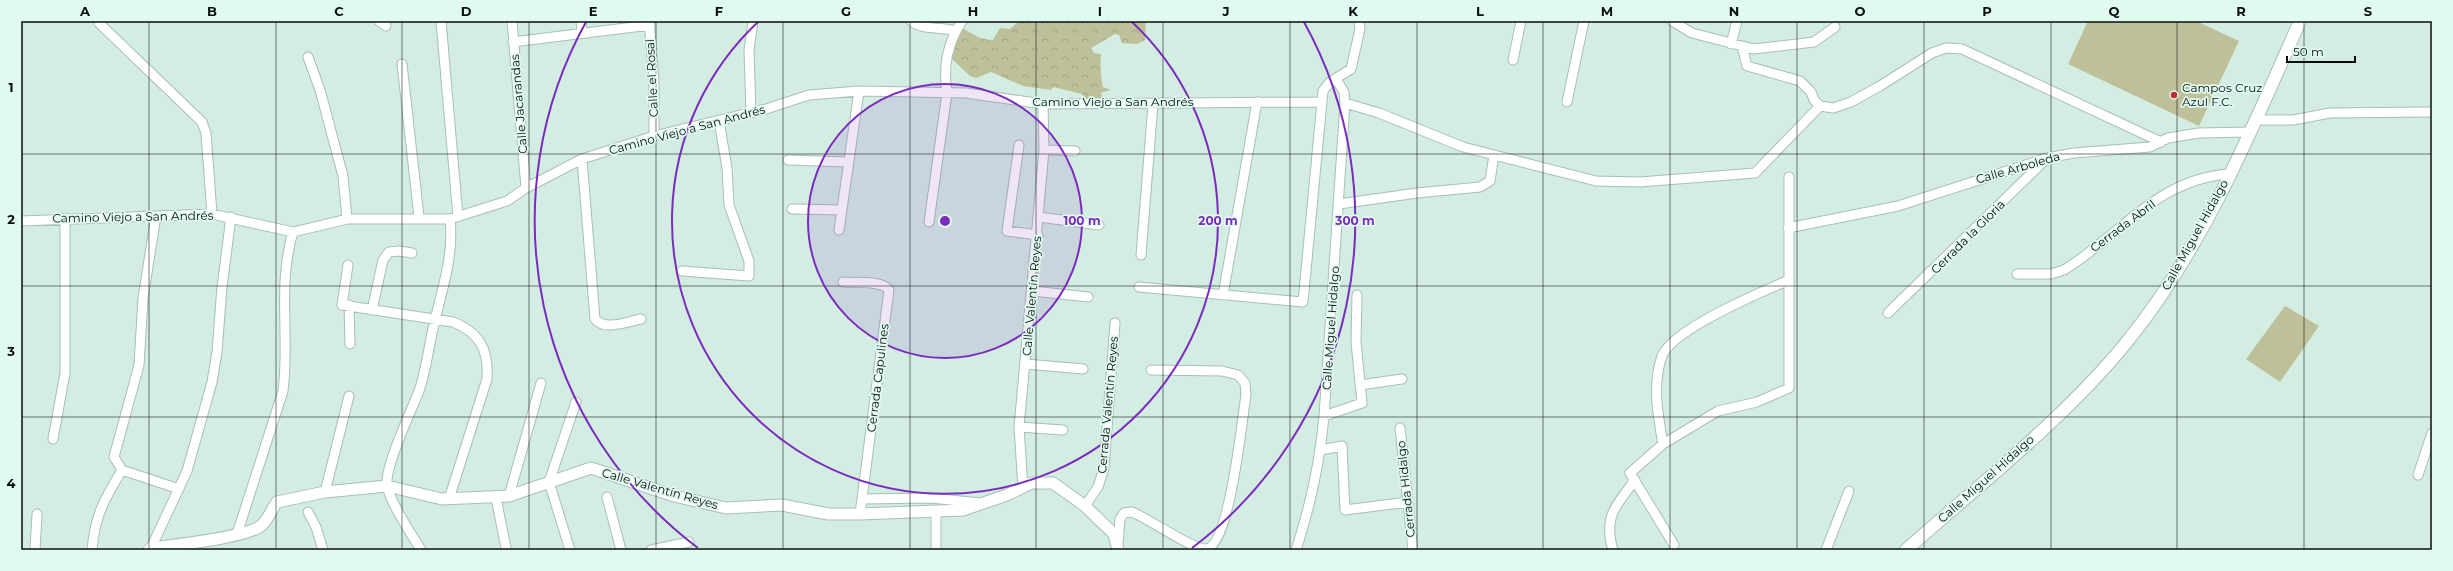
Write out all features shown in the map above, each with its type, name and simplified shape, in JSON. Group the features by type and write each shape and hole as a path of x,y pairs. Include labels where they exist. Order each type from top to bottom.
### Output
{"main road":[{"name":"Calle Miguel Hidalgo","path":"1906,550 2072,403 2126,343 2163,293 2187,256 2251,132 2300,21"}],"street":[{"path":"421,550 396,507 387,486 391,466 420,388 449,264 454,218 441,21"},
{"name":"Calle Jacarandas","path":"512,21 526,188"},
{"path":"581,21 582,33"},
{"path":"750,112 750,50 753,21"},
{"path":"911,21 919,27 943,27 956,31"},
{"path":"929,222 947,93 945,75 947,53 962,21"},
{"path":"1139,287 1303,302 1323,91 1350,69 1360,29 1359,21"},
{"path":"1513,60 1520,21"},
{"path":"1566,102 1584,21"},
{"path":"1731,44 1737,21"},
{"path":"1674,22 1692,33 1754,49 1814,42 1835,27"},
{"path":"99,23 202,122 206,133 212,214"},
{"path":"513,42 649,23"},
{"name":"Calle el Rosal","path":"649,23 654,81 654,136"},
{"path":"1742,46 1748,66 1800,81 1811,92 1814,100 1820,106 1833,108 1851,102 1880,86 1932,53 1946,48 1962,49 2161,142"},
{"path":"308,57 320,90 343,176 347,219"},
{"path":"402,64 409,144 419,218"},
{"path":"1336,79 1344,92 1345,103 1379,113 1463,147 1596,181 1640,182 1754,173 1820,106"},
{"path":"839,230 859,91"},
{"name":"Camino Viejo a San Andrés","path":"21,221 65,218 212,214 293,232 347,219 454,218 507,201 526,188 582,159 654,136 719,121 809,95 859,91 966,92 1043,104 1321,102"},
{"path":"1223,295 1257,102"},
{"name":"Calle Miguel Hidalgo","path":"1296,550 1308,510 1321,450 1345,103"},
{"name":"Calle Valentín Reyes","path":"1023,488 1020,426 1038,235 1044,150 1043,104"},
{"path":"1141,255 1153,104"},
{"path":"2256,120 2293,120 2330,113 2432,112"},
{"path":"682,271 749,276 749,260 729,206 727,168 719,121"},
{"name":"Calle Arboleda","path":"1788,228 1898,206 2047,158 2074,153 2150,147 2161,142 2199,133 2251,132"},
{"path":"1019,145 1007,231 1038,235"},
{"path":"1044,150 1075,151"},
{"path":"1339,204 1417,193 1480,188 1487,185 1490,181 1494,155"},
{"name":"Cerrada la Gloria","path":"1888,313 2047,158"},
{"path":"582,159 595,319 599,324 605,326 641,319"},
{"path":"788,160 848,162"},
{"name":"Cerrada Abril","path":"2017,274 2051,274 2064,270 2150,204 2178,186 2208,175 2229,174"},
{"path":"1613,550 1608,524 1614,509 1632,477 1663,444 1718,411 1757,402 1789,388 1789,177"},
{"path":"792,209 842,210"},
{"path":"156,216 143,298 139,365 114,457 122,470 179,489"},
{"path":"1039,217 1099,225"},
{"path":"52,439 65,373 65,218"},
{"path":"151,549 187,471 212,382 218,352 222,287 231,218"},
{"path":"237,534 283,391 285,373 283,321 285,270 286,256 293,232"},
{"path":"372,310 383,260 389,252 399,251 412,253"},
{"path":"348,265 342,305 453,322 468,328 480,341 488,361 487,379 449,499"},
{"path":"1663,444 1657,400 1662,356 1669,346 1710,318 1789,280"},
{"name":"Cerrada Capulines","path":"843,282 887,286 889,290 860,514"},
{"path":"1033,291 1088,297"},
{"path":"1324,416 1362,403 1356,342 1357,295"},
{"path":"349,305 350,344"},
{"name":"Cerrada Valentín Reyes","path":"1085,506 1098,488 1104,468 1115,323"},
{"path":"1026,364 1083,369"},
{"path":"1118,548 1120,519 1124,513 1132,512 1194,546 1206,549 1213,546 1218,539 1229,506 1246,395 1245,383 1238,375 1222,371 1152,370"},
{"path":"1360,384 1402,379"},
{"path":"509,496 541,383"},
{"path":"325,492 349,396"},
{"path":"570,550 549,482 576,402"},
{"path":"1020,426 1063,430"},
{"name":"Cerrada Hidalgo","path":"1400,428 1413,550"},
{"path":"2418,475 2432,433"},
{"path":"1321,450 1342,446 1345,510 1408,502"},
{"name":"Calle Valentín Reyes","path":"151,549 195,543 237,534 261,525 277,502 325,492 387,486 442,499 496,498 509,496 591,468 674,496 726,508 782,505 828,514 963,510 987,503 1023,488 1031,483 1053,483 1085,506 1114,534 1118,548"},
{"path":"92,550 96,518 102,504 122,470"},
{"path":"1632,477 1674,545"},
{"path":"1826,550 1849,491"},
{"path":"607,497 621,550"},
{"path":"496,498 506,548"},
{"path":"862,499 930,498 987,503"},
{"path":"936,511 936,550"},
{"path":"308,512 316,526 323,550"},
{"path":"35,550 37,514"},
{"path":"651,550 689,542"}],"green space":[{"path":"1019,21 1146,21 1145,40 1137,44 1122,43 1119,35 1115,34 1091,48 1094,53 1101,54 1103,87 1111,90 1100,93 1102,95 1101,105 1085,98 1082,94 1053,87 1051,90 1023,86 991,72 976,78 970,76 952,59 960,27 980,37 993,40 1000,28 1010,29"},
{"name":"Campos Cruz Azul F.C.","path":"2088,21 2196,21 2239,41 2199,126 2068,64"},
{"path":"2285,306 2319,326 2280,382 2246,359"}],"place":[{"name":"Campos Cruz Azul F.C.","path":"2174,95"}]}
